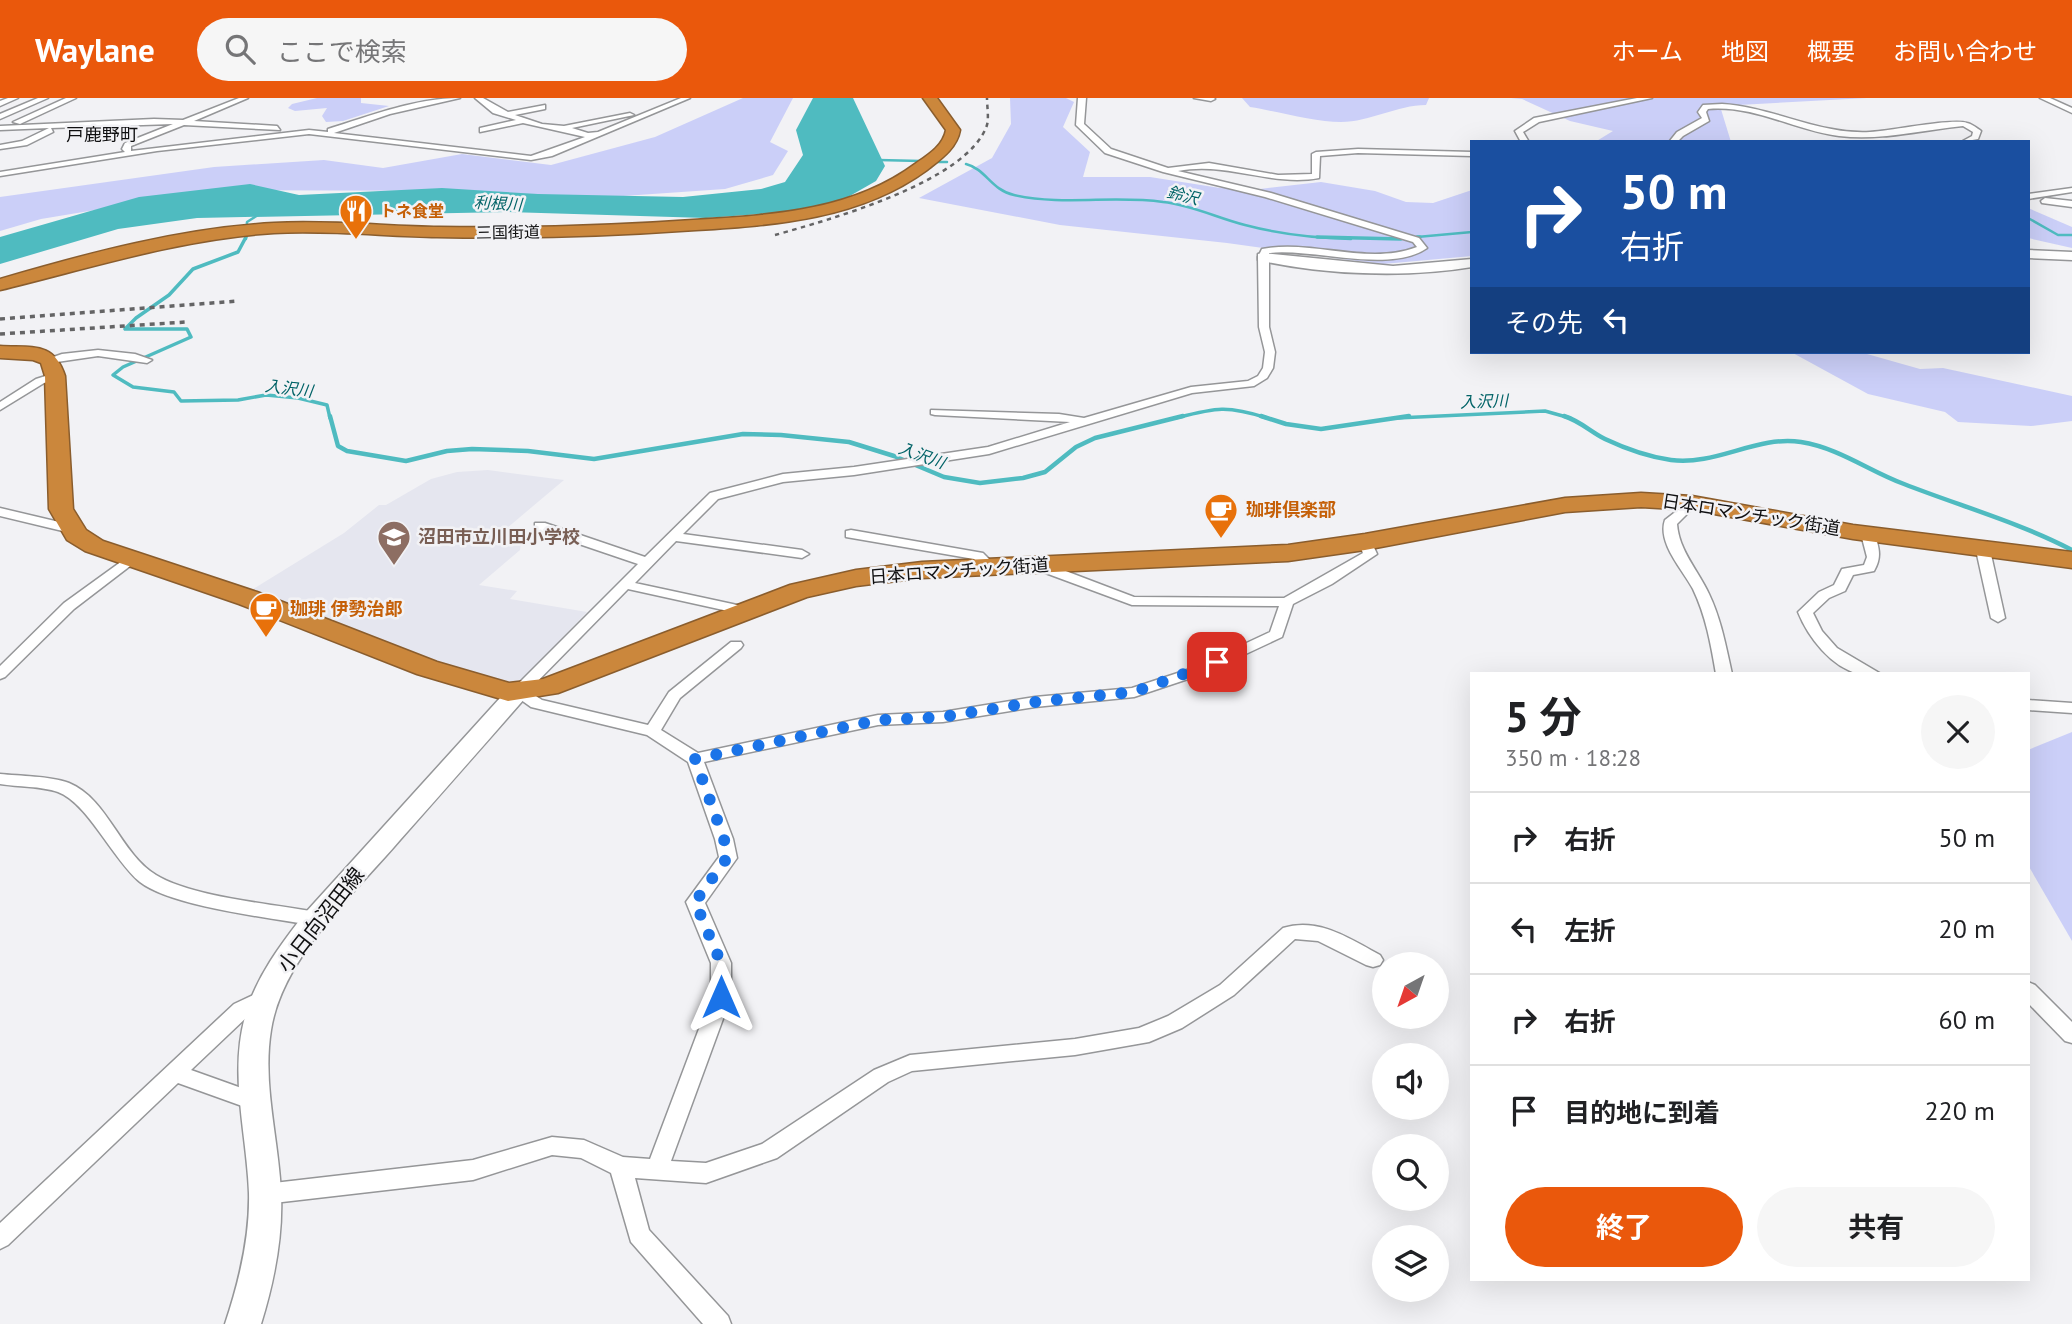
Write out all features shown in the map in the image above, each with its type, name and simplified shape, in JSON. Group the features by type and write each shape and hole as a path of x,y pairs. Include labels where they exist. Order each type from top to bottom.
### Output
{"highway":[{"name":"三国街道","path":"0,285 153,246 251,230 317,227 436,232 592,231 735,222 816,212 865,198 897,185 941,151 953,136 953,130 930,98"},
{"path":"0,352 37,354 52,368 61,509 71,529"},
{"name":"日本ロマンチック街道","path":"71,529 83,541 129,560 248,598 427,668 497,690 518,692 570,679 799,591 856,578 922,570 1288,552 1365,542 1565,505 1641,500 1692,503 1868,534 2072,560"}],"main road":[{"path":"2030,254 2072,256"},
{"path":"1263,257 1363,269 1435,268 1470,263"},
{"name":"小日向沼田線","path":"243,1324 257,1271 265,1194 254,1063 256,1030 266,997 293,949 316,919 518,692"}],"street":[{"path":"0,104 14,98"},
{"path":"0,117 44,98"},
{"path":"3,127 72,98"},
{"path":"134,152 126,149 128,145 245,98"},
{"path":"0,174 134,152 335,130 388,112 456,98"},
{"path":"478,98 496,111 541,126 564,128 587,135 604,132"},
{"path":"3,127 127,121 184,123 309,132 523,159 549,154 687,98"},
{"path":"657,1170 721,997 721,963 695,902 727,858 724,839 695,759 652,731 537,705 518,692 714,496 783,478 919,462 989,450 1191,390 1250,384 1262,378 1268,368 1270,352 1264,327 1265,251 1292,247 1358,254 1413,253 1422,248 1416,240 1268,195 1167,170 1108,150 1097,143 1080,125 1083,98"},
{"path":"1197,98 1211,99"},
{"path":"1524,140 1519,131 1537,120 1648,98"},
{"path":"2044,98 2072,111"},
{"path":"1674,140 1706,119 1702,111 1706,107 1716,106 1736,107 1835,133 1857,135 1964,124 1977,131 1968,140"},
{"path":"510,114 542,107"},
{"path":"564,128 626,114 638,118"},
{"path":"483,130 559,116"},
{"path":"0,147 24,143 52,130 41,129 49,125"},
{"path":"1167,170 1207,164 1289,180 1316,176 1316,154 1358,151 1470,154"},
{"path":"2030,198 2072,190"},
{"path":"2030,198 2072,204"},
{"path":"0,407 40,381 52,368 85,352 142,358"},
{"path":"935,412 1059,417 1088,422"},
{"path":"1692,503 1670,523 1669,534 1715,625 1724,672"},
{"path":"0,512 71,529"},
{"path":"540,526 648,563"},
{"path":"851,534 978,556 990,567"},
{"path":"1868,534 1874,557 1869,568 1847,572 1840,588 1824,594 1805,612 1811,628 1831,652 1868,672"},
{"path":"673,537 802,554"},
{"path":"1037,565 1132,601 1287,602 1370,554 1365,542"},
{"path":"1983,550 1998,618"},
{"path":"0,674 69,606 129,560"},
{"path":"627,584 746,611"},
{"path":"695,759 878,720 943,717 1035,702 1134,692 1198,671 1277,634 1287,602"},
{"path":"652,731 674,695 736,645"},
{"path":"2030,705 2072,708"},
{"path":"0,779 64,788 86,803 113,841 147,878 177,893 316,919"},
{"path":"265,1194 473,1170 552,1146 584,1149 621,1167 706,1173 769,1151 881,1076 910,1063 1076,1048 1142,1036 1175,1022 1227,990 1290,933 1303,930 1321,933 1372,959"},
{"path":"2030,992 2072,1035"},
{"path":"0,1238 241,1010 266,997"},
{"path":"175,1073 256,1102"},
{"path":"621,1167 639,1235 719,1324"}],"shaded area":[{"path":"317,98 361,98 361,103 389,106 343,121 326,122 322,116 327,108 295,111 288,108 292,104"},
{"path":"743,98 793,98 770,142 788,151 773,175 725,189 551,201 492,191 216,190 41,219 0,231 0,197 214,167 324,160 383,168 462,154 551,165 655,137"},
{"path":"1010,98 1066,98 1074,102 1063,127 1090,152 1083,177 1150,177 1220,188 1260,189 1321,182 1375,191 1406,202 1433,203 1470,191 1470,256 1383,264 1227,243 1060,225 919,198 992,158 1011,124"},
{"path":"1242,98 1429,98 1426,105 1352,121 1331,122 1250,107"},
{"path":"1511,98 1867,98 1720,106 1730,140 1598,140 1613,131 1570,121 1522,99"},
{"path":"2030,209 2072,227 2072,248 2030,238"},
{"path":"1795,354 1867,354 1920,369 1943,368 2072,396 2072,421 2031,426 1958,422 1945,412 1868,394"},
{"name":"沼田市立川田小学校","path":"488,470 564,480 507,528 522,532 520,550 479,585 517,591 510,599 587,612 523,679 506,684 446,665 250,591 344,533 379,505 386,505 431,479 457,472"},
{"path":"2072,732 2072,941 2030,868 2030,749"}],"water":[{"name":"利根川","path":"813,98 853,98 885,166 876,181 848,197 827,204 775,213 706,218 508,212 197,218 118,229 0,264 0,237 139,197 250,184 299,195 442,188 538,194 683,197 761,189 785,182 803,155 796,130"}],"waterway":[{"name":"鈴沢","path":"878,160 921,161"},
{"name":"鈴沢","path":"936,162 947,162"},
{"name":"鈴沢","path":"966,164 979,170 1000,189 1014,195 1051,200 1163,202 1271,231 1351,239"},
{"name":"入沢川","path":"246,239 247,222 258,215"},
{"name":"鈴沢","path":"2030,219 2058,235 2072,235"},
{"name":"鈴沢","path":"1420,237 1417,237 1470,232"},
{"name":"入沢川","path":"246,237 238,252 193,269 169,295 125,329 187,329 191,337 123,367 113,375 133,387 174,392 181,401 238,400 266,395 298,398 327,405 330,418"},
{"name":"鈴沢","path":"1317,237 1401,239"},
{"name":"入沢川","path":"1176,418 1221,409 1267,418"},
{"name":"入沢川","path":"1397,418 1545,411 1566,417"},
{"name":"入沢川","path":"330,416 338,446 347,451 406,461 447,451 472,449 528,451 594,459 743,434 781,435 849,442 894,456 944,477 980,483 1023,478 1045,472 1076,447 1095,438 1183,416"},
{"name":"入沢川","path":"1261,416 1286,424 1321,429 1409,416"},
{"name":"入沢川","path":"1566,417 1570,418"},
{"name":"入沢川","path":"1566,417 1620,446 1671,460 1704,459 1752,446 1785,441 1815,445 1841,454 1891,479 2010,523 2072,550"}],"railway":[{"path":"775,235 828,220 894,196 953,164 975,145 987,125 987,98"},
{"path":"0,319 238,301"},
{"path":"0,334 186,322"}],"place":[{"name":"トネ食堂","path":"356,241"},
{"name":"珈琲倶楽部","path":"1221,540"},
{"name":"沼田市立川田小学校","path":"394,567"},
{"name":"珈琲 伊勢治郎","path":"266,639"}],"district":[{"name":"戸鹿野町","path":"102,135"}],"route":[{"path":"721,997 721,963 695,902 727,858 724,839 695,759 878,720 943,717 1035,702 1134,692 1217,662"}]}
